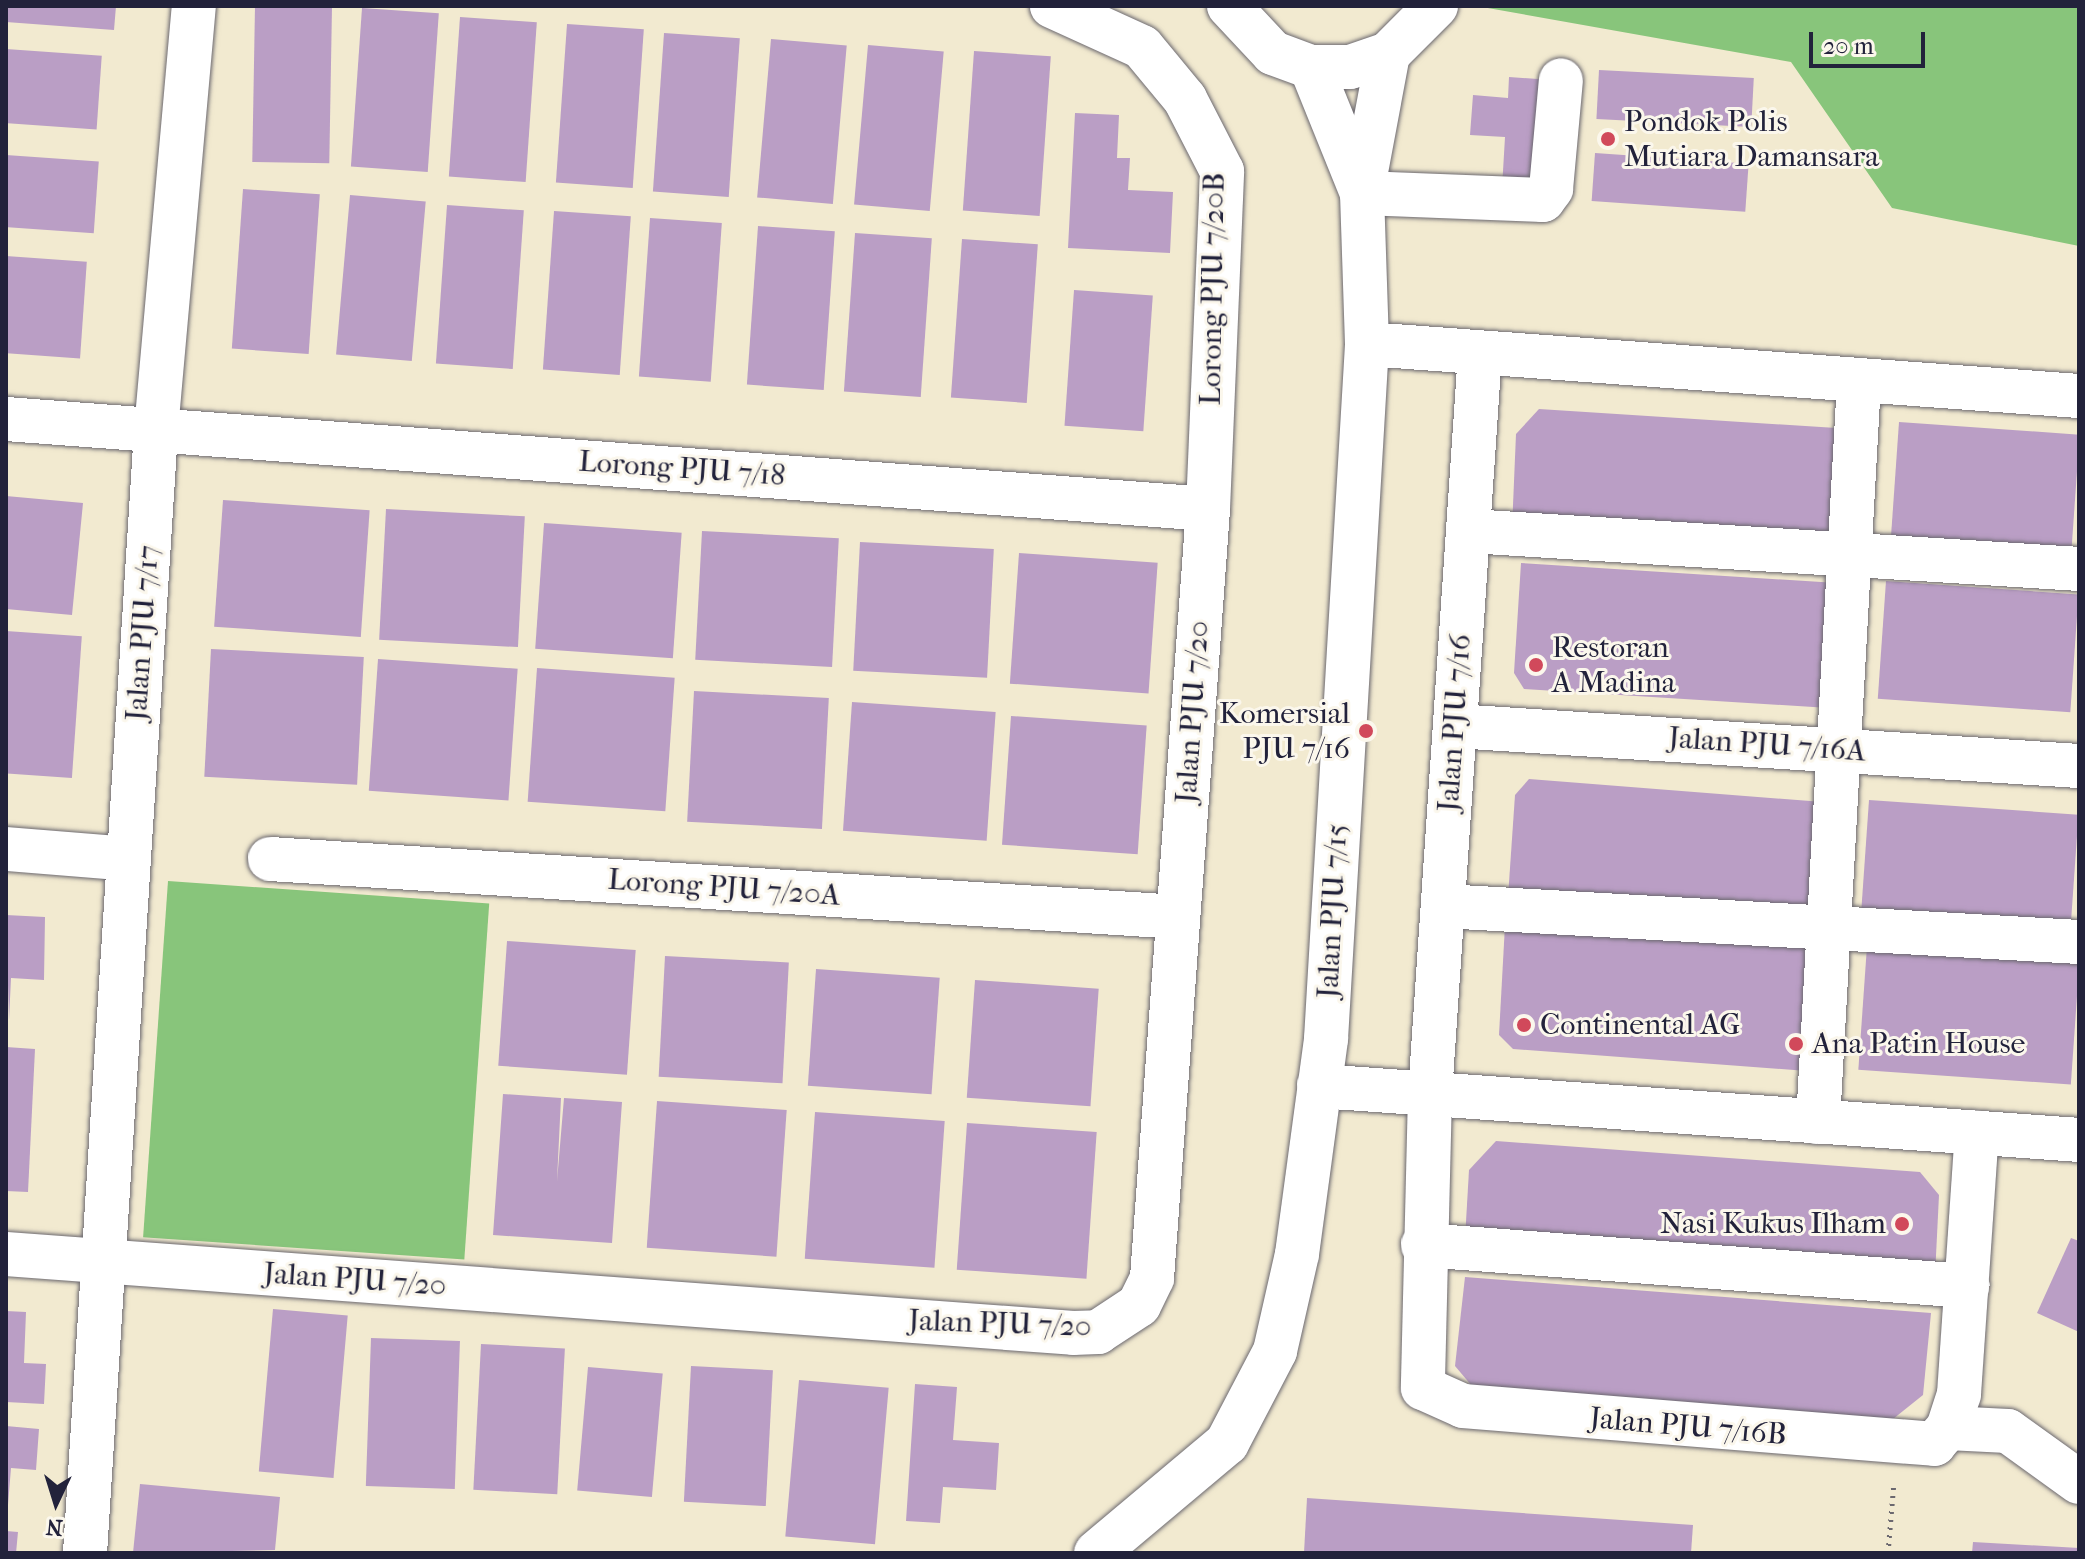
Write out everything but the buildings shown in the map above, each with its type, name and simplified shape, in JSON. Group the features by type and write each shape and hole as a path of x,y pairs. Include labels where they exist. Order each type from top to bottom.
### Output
{"street":[{"name":"Jalan PJU 7/17","path":"85,1553 156,430 194,6"},
{"name":"Lorong PJU 7/20B","path":"1052,6 1142,47 1185,99 1222,171 1208,509"},
{"path":"1229,6 1273,53 1311,67 1350,67 1388,54 1436,6"},
{"name":"Jalan PJU 7/15","path":"1096,1553 1227,1443 1275,1351 1319,1086 1367,344 1362,193 1388,54"},
{"name":"Jalan PJU 7/15","path":"1311,67 1362,193"},
{"path":"1362,193 1543,200 1551,189 1561,80"},
{"path":"1367,344 2079,396"},
{"name":"Jalan PJU 7/16","path":"1430,1094 1480,353"},
{"path":"1818,1122 1859,381"},
{"name":"Lorong PJU 7/18","path":"6,419 1208,509"},
{"name":"Jalan PJU 7/20","path":"6,1254 1098,1332 1139,1305 1152,1278 1208,509"},
{"path":"1469,531 2079,569"},
{"name":"Jalan PJU 7/16A","path":"1455,726 2079,766"},
{"path":"6,849 129,859"},
{"name":"Lorong PJU 7/20A","path":"270,859 1178,917"},
{"path":"1443,906 2079,942"},
{"path":"1319,1086 2079,1140"},
{"name":"Jalan PJU 7/16B","path":"1430,1094 1418,1371 1423,1388 1445,1404 1912,1447 1934,1444 1948,1428"},
{"path":"1977,1133 1959,1394 1948,1428 2008,1431 2079,1482"},
{"path":"1423,1245 1967,1286"}],"path":[{"path":"1888,1553 1894,1481"}],"green space":[{"path":"2079,6 2079,246 1892,208 1791,62 1482,7"},
{"path":"168,881 489,903 464,1260 143,1237"}],"place":[{"name":"Pondok Polis Mutiara Damansara","path":"1608,139"},
{"name":"Restoran A Madina","path":"1536,665"},
{"name":"Komersial PJU 7/16","path":"1366,731"},
{"name":"Continental AG","path":"1524,1025"},
{"name":"Ana Patin House","path":"1796,1044"},
{"name":"Nasi Kukus Ilham","path":"1902,1224"}]}
